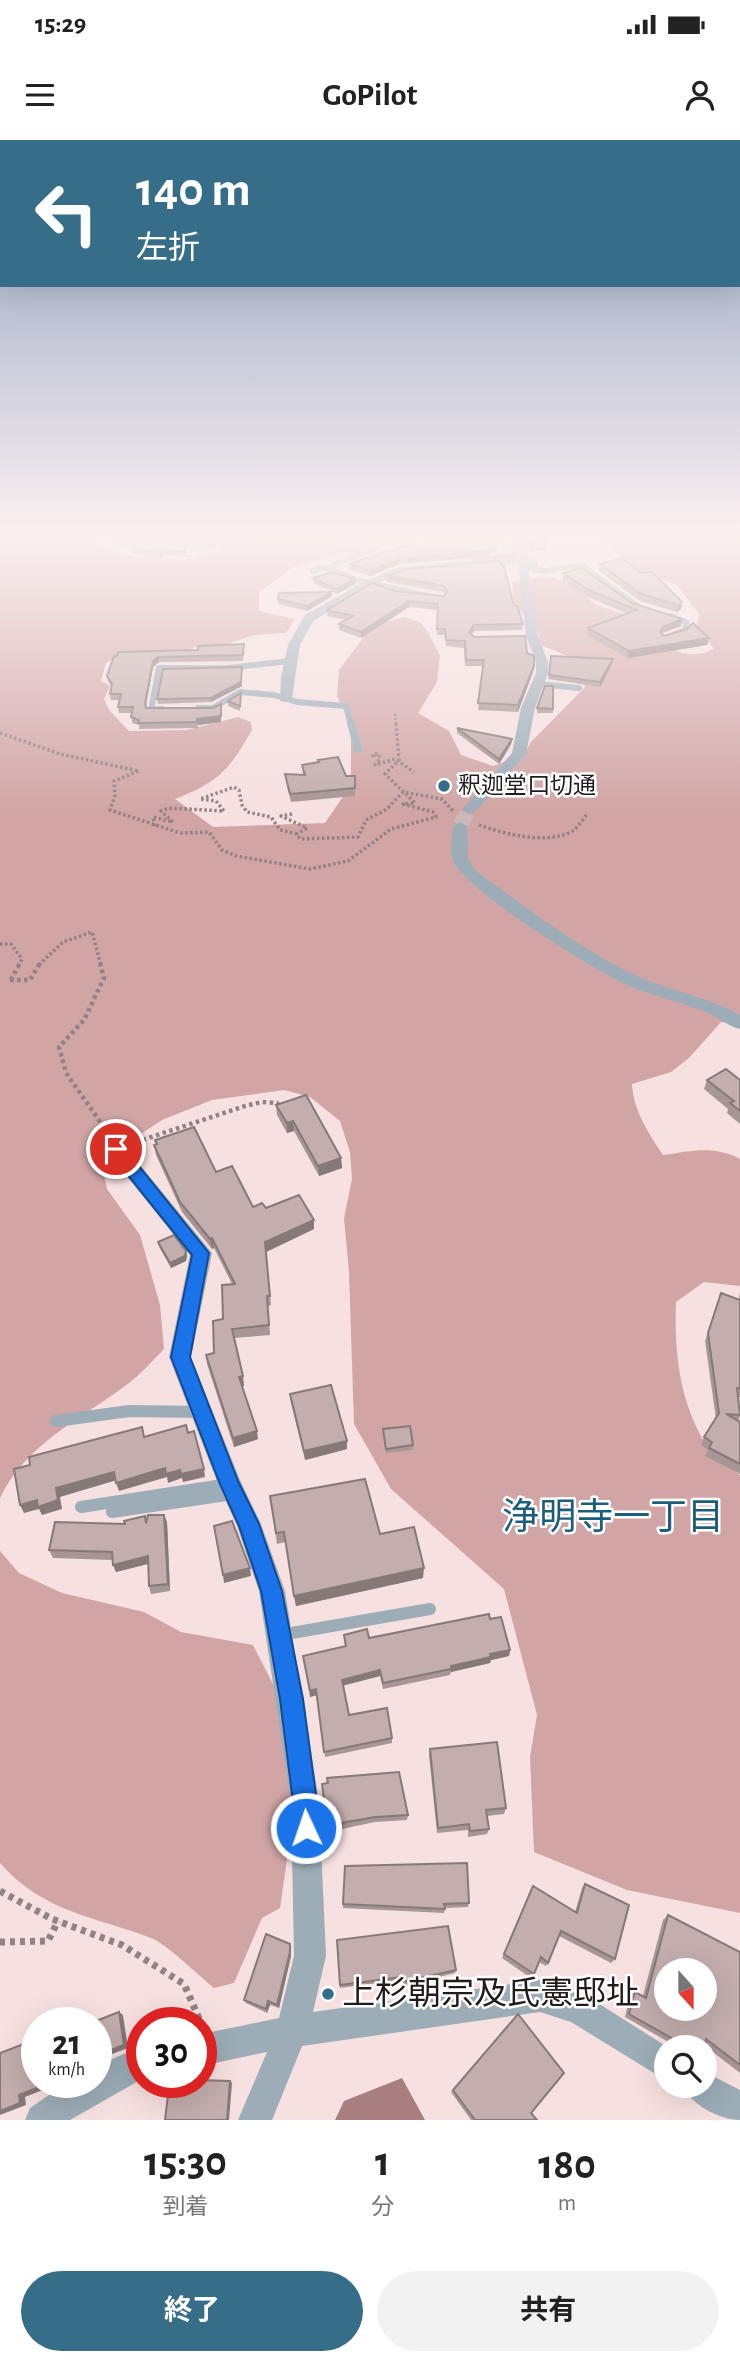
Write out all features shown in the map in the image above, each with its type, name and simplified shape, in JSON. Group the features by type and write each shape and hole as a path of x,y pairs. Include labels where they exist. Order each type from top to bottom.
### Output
{"street":[{"path":"285,698 289,662 302,626"},
{"path":"526,626 526,636 542,662 542,673 528,708 519,754 464,818 460,859 470,874 569,946 633,981 716,1007 733,1018"},
{"path":"116,1149 201,1253 180,1357 232,1489 249,1524 268,1580 280,1635 305,1802 310,1955 292,2031 255,2120"},
{"path":"217,2048 292,2031 540,1996 579,2009 654,2057"},
{"path":"42,2120 126,2070"},
{"path":"717,2096 740,2109"}],"lane":[{"path":"664,638 684,631 686,626"},
{"path":"176,709 151,710 159,668 228,667 289,662"},
{"path":"537,684 579,688"},
{"path":"188,709 213,708 240,692 298,702 346,706 358,750"},
{"path":"56,1421 129,1411 201,1412"},
{"path":"81,1507 232,1489"},
{"path":"112,1512 232,1489"},
{"path":"280,1635 430,1609"}],"path":[{"path":"0,733 60,754 139,771 114,780 115,796 110,810 180,832 209,832 222,850 237,856 310,869 348,861 379,835 391,829 436,817 433,812 403,804 415,803 405,797 395,779 385,774 398,761 395,714"},
{"path":"365,758 379,754 380,759 375,765 395,759 414,772"},
{"path":"155,826 153,817 173,822 161,811 168,808 193,806 225,811 221,804 200,799 234,787 239,790 242,808 248,814 271,817 280,830 298,834 307,828 281,816 292,814"},
{"path":"403,792 442,799 464,818 509,836 541,838 572,833 588,813"},
{"path":"298,834 300,839 358,837 366,820 387,809 403,792"},
{"path":"0,944 11,944 22,959 10,981 30,979 37,962 73,935 92,932 104,978 84,1020 60,1047 66,1073 102,1123 106,1135 116,1149 245,1106 262,1102 277,1103 283,1109"},
{"path":"0,1891 58,1921 122,1945 184,1984 192,2007"},
{"path":"0,1942 48,1941 58,1921"}],"shaded area":[{"path":"0,626 290,626 286,633 254,635 224,645 197,646 187,651 124,653 106,663 101,681 110,686 104,699 109,710 129,731 187,730 238,717 251,722 252,730 229,765 202,787 175,799 213,827 325,823 351,785 351,725 337,696 339,670 372,626 424,626 440,656 437,682 418,713 449,731 461,755 493,766 524,755 531,742 585,687 580,661 541,645 536,626 640,626 666,646 689,654 714,649 697,626 740,626 740,1024 721,1022 689,1058 671,1072 632,1084 639,1113 663,1155 712,1151 740,1159 740,1286 704,1282 676,1302 676,1341 681,1380 700,1434 713,1454 740,1475 740,1913 627,1890 534,1852 530,1757 537,1715 504,1589 391,1489 354,1424 349,1272 344,1218 352,1179 350,1152 340,1121 310,1097 284,1090 212,1100 162,1120 112,1153 103,1169 107,1189 140,1235 160,1305 164,1349 129,1383 40,1447 11,1479 0,1498"},
{"path":"0,1551 19,1573 62,1593 144,1612 181,1632 253,1645 284,1706 294,1812 280,1908 262,1918 234,1983 214,1988 158,1942 52,1903 17,1880 0,1863"},
{"path":"402,2078 425,2120 335,2120 344,2101"}],"building":[{"path":"346,626 370,626 361,632"},
{"path":"437,626 473,626 469,632 474,637 525,636 527,653 534,656 534,666 518,705 478,703 484,660 466,660 465,641 446,640 445,629 437,629"},
{"path":"664,626 660,632 664,636 697,626 709,638 629,651 588,628"},
{"path":"244,644 243,655 158,657 153,661 146,708 213,708 221,704 221,716 197,719 197,722 138,723 139,720 131,717 133,707 118,707 121,694 110,694 112,684 107,676 118,652 198,650 198,646"},
{"path":"551,656 613,659 600,682 549,675"},
{"path":"242,667 241,682 211,698 157,699 163,669"},
{"path":"545,686 553,686 553,709 537,708"},
{"path":"241,693 240,706 228,701"},
{"path":"457,728 512,739 499,759"},
{"path":"338,757 346,776 355,776 355,788 290,794 285,774 305,775 302,765"},
{"path":"726,1069 740,1080 740,1111 730,1103 734,1101 707,1080"},
{"path":"306,1095 341,1158 318,1166 293,1121 287,1123 276,1105"},
{"path":"194,1127 216,1172 232,1166 253,1207 262,1203 266,1208 299,1195 314,1220 265,1242 270,1296 267,1296 269,1325 232,1329 243,1376 239,1377 257,1431 233,1438 206,1355 214,1353 213,1321 223,1319 222,1285 235,1284 212,1238 210,1239 180,1202 154,1145 157,1144 155,1140"},
{"path":"174,1235 186,1251 185,1256 170,1263 158,1242"},
{"path":"721,1293 740,1300 740,1388 737,1388 740,1415 726,1414 740,1422 740,1464 709,1448 712,1442 704,1437 719,1413 708,1333"},
{"path":"331,1385 347,1441 304,1451 290,1394"},
{"path":"186,1425 188,1433 194,1431 204,1469 181,1474 180,1470 166,1474 165,1468 116,1483 114,1472 56,1488 58,1500 38,1507 37,1500 20,1505 14,1469 30,1465 29,1457 142,1427 144,1437"},
{"path":"410,1426 413,1445 386,1449 383,1429"},
{"path":"365,1479 380,1534 414,1527 424,1568 294,1596 284,1532 276,1533 270,1496"},
{"path":"148,1515 164,1515 168,1584 149,1586 148,1556 113,1565 112,1552 49,1550 55,1522 125,1524 124,1521 145,1516 146,1523"},
{"path":"232,1521 250,1568 223,1575 214,1526"},
{"path":"489,1614 490,1619 501,1617 510,1650 451,1666 451,1669 383,1683 380,1670 342,1680 349,1715 387,1708 392,1738 324,1752 316,1689 310,1691 303,1656 346,1646 344,1635 367,1629 369,1638"},
{"path":"497,1742 506,1808 486,1810 489,1829 470,1831 469,1824 438,1828 430,1749"},
{"path":"399,1772 408,1815 375,1817 336,1824 330,1844 322,1784 328,1783 327,1778"},
{"path":"467,1863 469,1903 444,1904 445,1909 343,1904 345,1866"},
{"path":"585,1884 629,1905 615,1959 561,1931 548,1963 541,1957 534,1974 504,1954 533,1886 577,1913"},
{"path":"668,1915 740,1952 740,2065 717,2047 717,2035 666,2035 629,2014 635,1992 646,1998 654,1968 654,2021 718,2021 718,1958 657,1958"},
{"path":"448,1926 456,1970 402,1982 401,1977 340,1985 337,1940"},
{"path":"266,1934 290,1944 290,1952 277,2005 268,2001 266,2009 244,2000"},
{"path":"119,2012 124,2045 112,2050 112,2015"},
{"path":"518,2014 564,2073 531,2113 537,2120 475,2120 453,2090"},
{"path":"21,2045 20,2103 0,2111 0,2053"},
{"path":"217,2081 230,2081 227,2120 165,2120 168,2098 217,2098"}],"tunnel":[{"path":"460,826 469,810"}],"place":[{"name":"釈迦堂口切通","path":"444,786"},
{"name":"上杉朝宗及氏憲邸址","path":"328,1994"}],"district":[{"name":"浄明寺一丁目","path":"613,1517"}],"route":[{"path":"116,1149 201,1253 180,1357 230,1484 249,1524 272,1591 291,1699 306,1828"}]}
